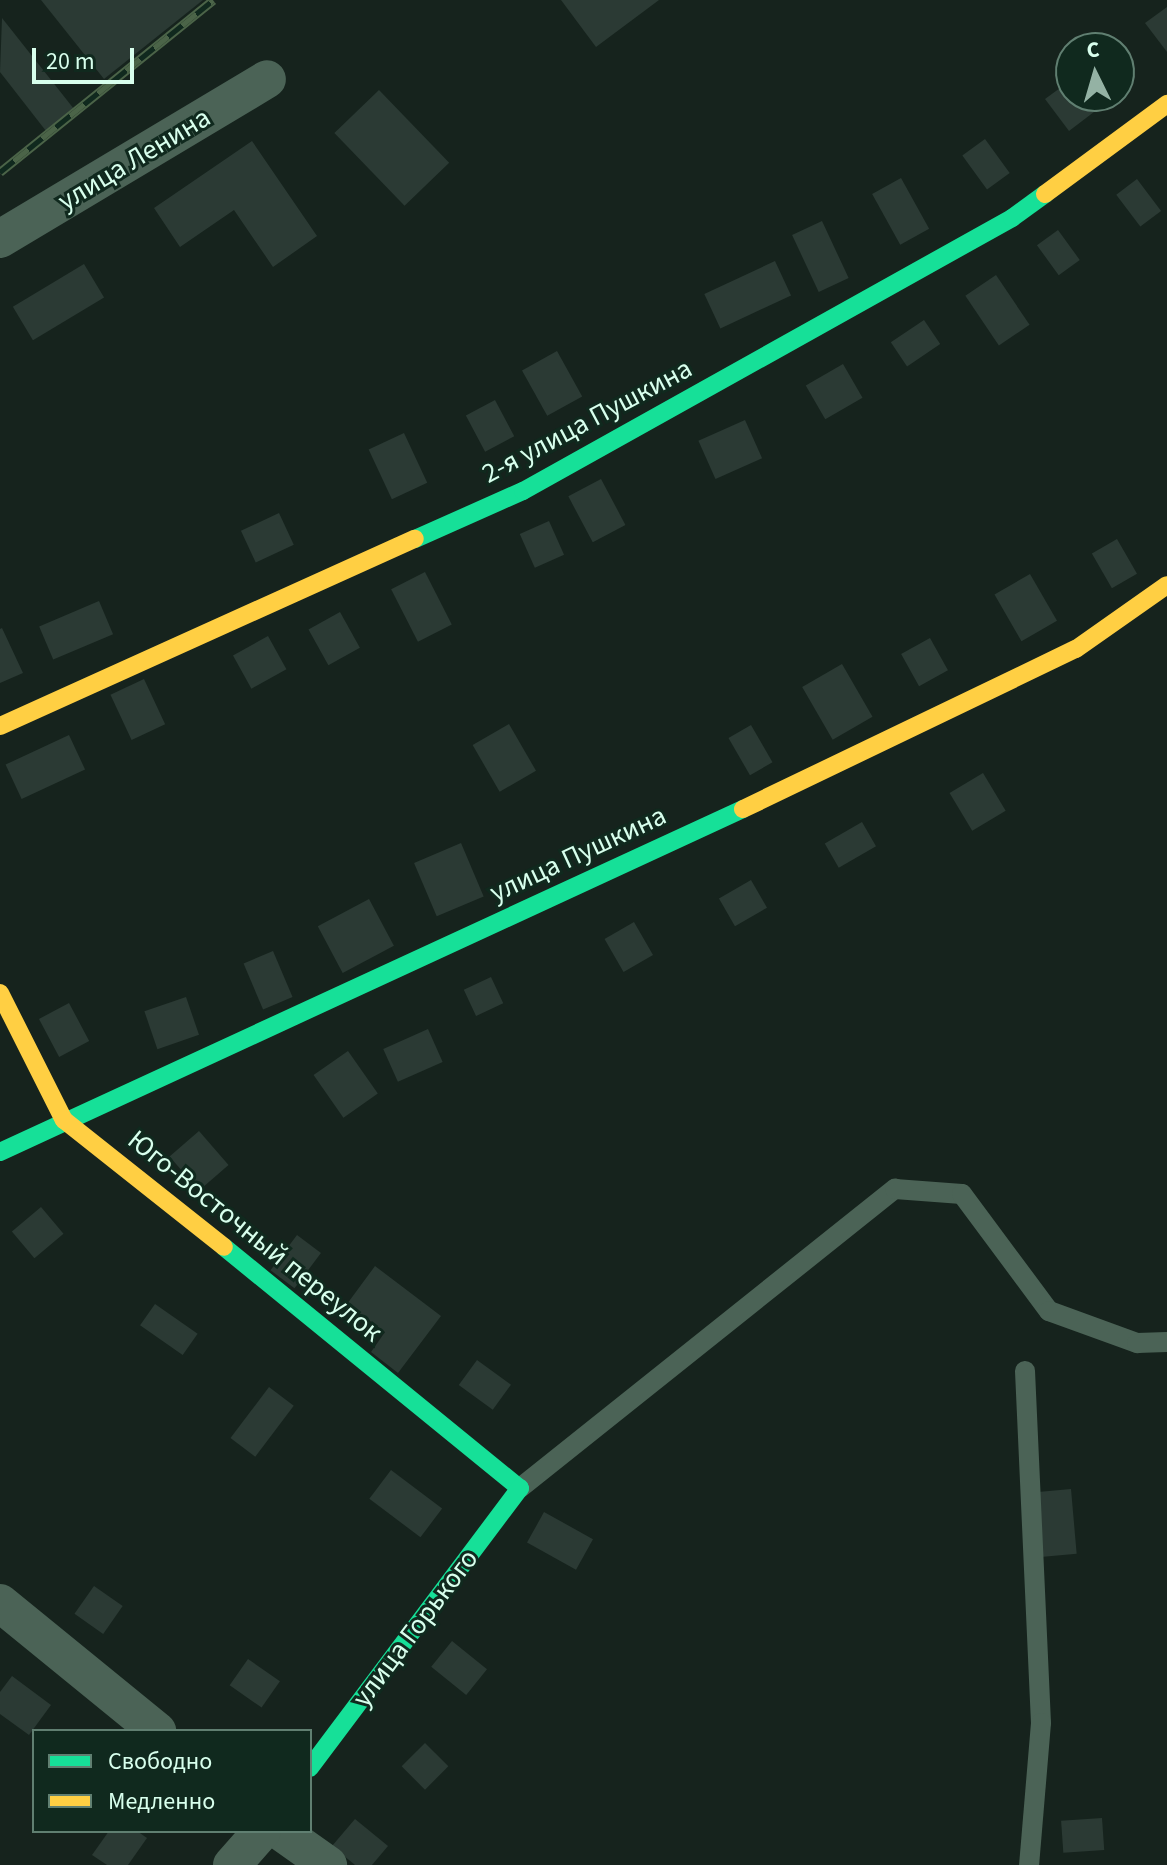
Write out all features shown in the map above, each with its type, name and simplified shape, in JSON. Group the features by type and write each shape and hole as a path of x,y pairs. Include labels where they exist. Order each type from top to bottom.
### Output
{"street":[{"name":"улица Ленина","path":"0,239 267,79"},
{"name":"2-я улица Пушкина","path":"0,726 523,491 1012,218 1167,104"},
{"name":"улица Пушкина","path":"0,1152 842,763 1076,649 1167,585"},
{"name":"Юго-Восточный переулок","path":"0,993 64,1120 124,1165 520,1488"},
{"name":"улица Горького","path":"312,1765 520,1488"},
{"path":"0,1603 155,1729"},
{"path":"232,1865 260,1833"},
{"path":"283,1833 328,1865"}],"lane":[{"path":"520,1488 895,1189 962,1194 1049,1311 1137,1343 1167,1342"},
{"path":"1025,1371 1041,1723 1029,1865"}],"building":[{"path":"41,0 203,0 104,79"},
{"path":"561,0 659,0 596,47"},
{"path":"1167,7 1167,52 1145,23"},
{"path":"2,18 74,109 46,131 0,72"},
{"path":"379,90 449,163 405,206 334,133"},
{"path":"1055,92 1055,112 1094,112 1069,131 1045,99"},
{"path":"985,139 1010,173 987,189 962,155"},
{"path":"252,141 317,236 273,267 234,210 180,247 154,208"},
{"path":"901,178 929,229 900,245 872,194"},
{"path":"1137,179 1161,211 1140,227 1116,195"},
{"path":"822,221 849,278 819,292 792,235"},
{"path":"1058,230 1080,260 1059,275 1037,245"},
{"path":"775,261 791,295 720,328 704,294"},
{"path":"84,264 104,297 33,340 13,307"},
{"path":"996,275 1030,325 999,345 965,296"},
{"path":"924,320 940,344 907,366 891,342"},
{"path":"557,351 582,396 547,416 522,370"},
{"path":"843,364 862,398 825,419 806,386"},
{"path":"495,400 514,436 485,452 466,415"},
{"path":"745,420 762,458 715,479 698,441"},
{"path":"404,433 427,483 392,499 369,449"},
{"path":"601,479 625,525 593,542 568,496"},
{"path":"279,513 294,545 256,562 241,531"},
{"path":"549,521 564,555 535,568 520,534"},
{"path":"1117,539 1137,574 1112,588 1092,554"},
{"path":"425,572 452,625 418,642 391,589"},
{"path":"1030,574 1057,621 1021,641 994,594"},
{"path":"99,601 113,634 53,660 39,626"},
{"path":"340,612 360,648 328,665 309,629"},
{"path":"0,629 23,673 0,683"},
{"path":"268,636 286,669 251,689 233,655"},
{"path":"930,638 948,670 919,686 901,654"},
{"path":"842,664 872,717 833,740 802,687"},
{"path":"144,679 165,724 132,740 110,695"},
{"path":"509,724 536,771 500,792 473,745"},
{"path":"751,725 772,762 750,775 728,738"},
{"path":"69,735 85,769 22,799 6,765"},
{"path":"983,773 1006,811 972,831 950,793"},
{"path":"862,822 876,846 839,868 825,844"},
{"path":"461,843 484,896 437,916 414,863"},
{"path":"751,880 767,908 735,926 719,899"},
{"path":"369,899 394,946 343,973 318,926"},
{"path":"634,922 653,955 624,972 605,939"},
{"path":"273,951 293,997 263,1010 244,964"},
{"path":"491,977 503,1003 476,1016 464,990"},
{"path":"186,997 199,1035 157,1049 144,1011"},
{"path":"69,1003 89,1041 59,1057 39,1019"},
{"path":"428,1029 443,1062 398,1082 383,1049"},
{"path":"348,1051 378,1094 343,1118 314,1075"},
{"path":"199,1131 229,1165 199,1191 170,1157"},
{"path":"41,1207 63,1234 34,1258 12,1231"},
{"path":"297,1235 321,1253 294,1288 271,1270"},
{"path":"375,1266 441,1316 398,1373 371,1352 385,1332 347,1304"},
{"path":"155,1304 198,1334 183,1355 140,1325"},
{"path":"477,1360 511,1385 493,1410 459,1385"},
{"path":"269,1387 294,1406 255,1457 230,1438"},
{"path":"391,1470 442,1509 420,1537 369,1499"},
{"path":"1071,1489 1077,1554 1041,1557 1035,1492"},
{"path":"544,1512 593,1539 576,1570 527,1543"},
{"path":"94,1586 123,1606 103,1634 74,1614"},
{"path":"452,1641 487,1669 466,1695 431,1667"},
{"path":"248,1659 280,1681 262,1708 230,1685"},
{"path":"12,1676 51,1705 29,1735 0,1714 0,1692"},
{"path":"425,1743 448,1766 425,1790 402,1766"},
{"path":"1102,1818 1104,1850 1063,1853 1061,1821"},
{"path":"355,1819 388,1846 372,1865 355,1865 332,1846"},
{"path":"108,1833 140,1833 147,1838 128,1865 107,1865 92,1855"}],"railway":[{"path":"0,172 213,0"}],"traffic: fast":[{"path":"415,539 523,491 1012,218 1045,194"},
{"path":"0,1152 743,809"},
{"path":"224,1247 520,1488 312,1765"}],"traffic: slow":[{"path":"1045,194 1167,104"},
{"path":"0,726 415,539"},
{"path":"743,809 1076,649 1167,585"},
{"path":"0,993 64,1120 224,1247"}]}
